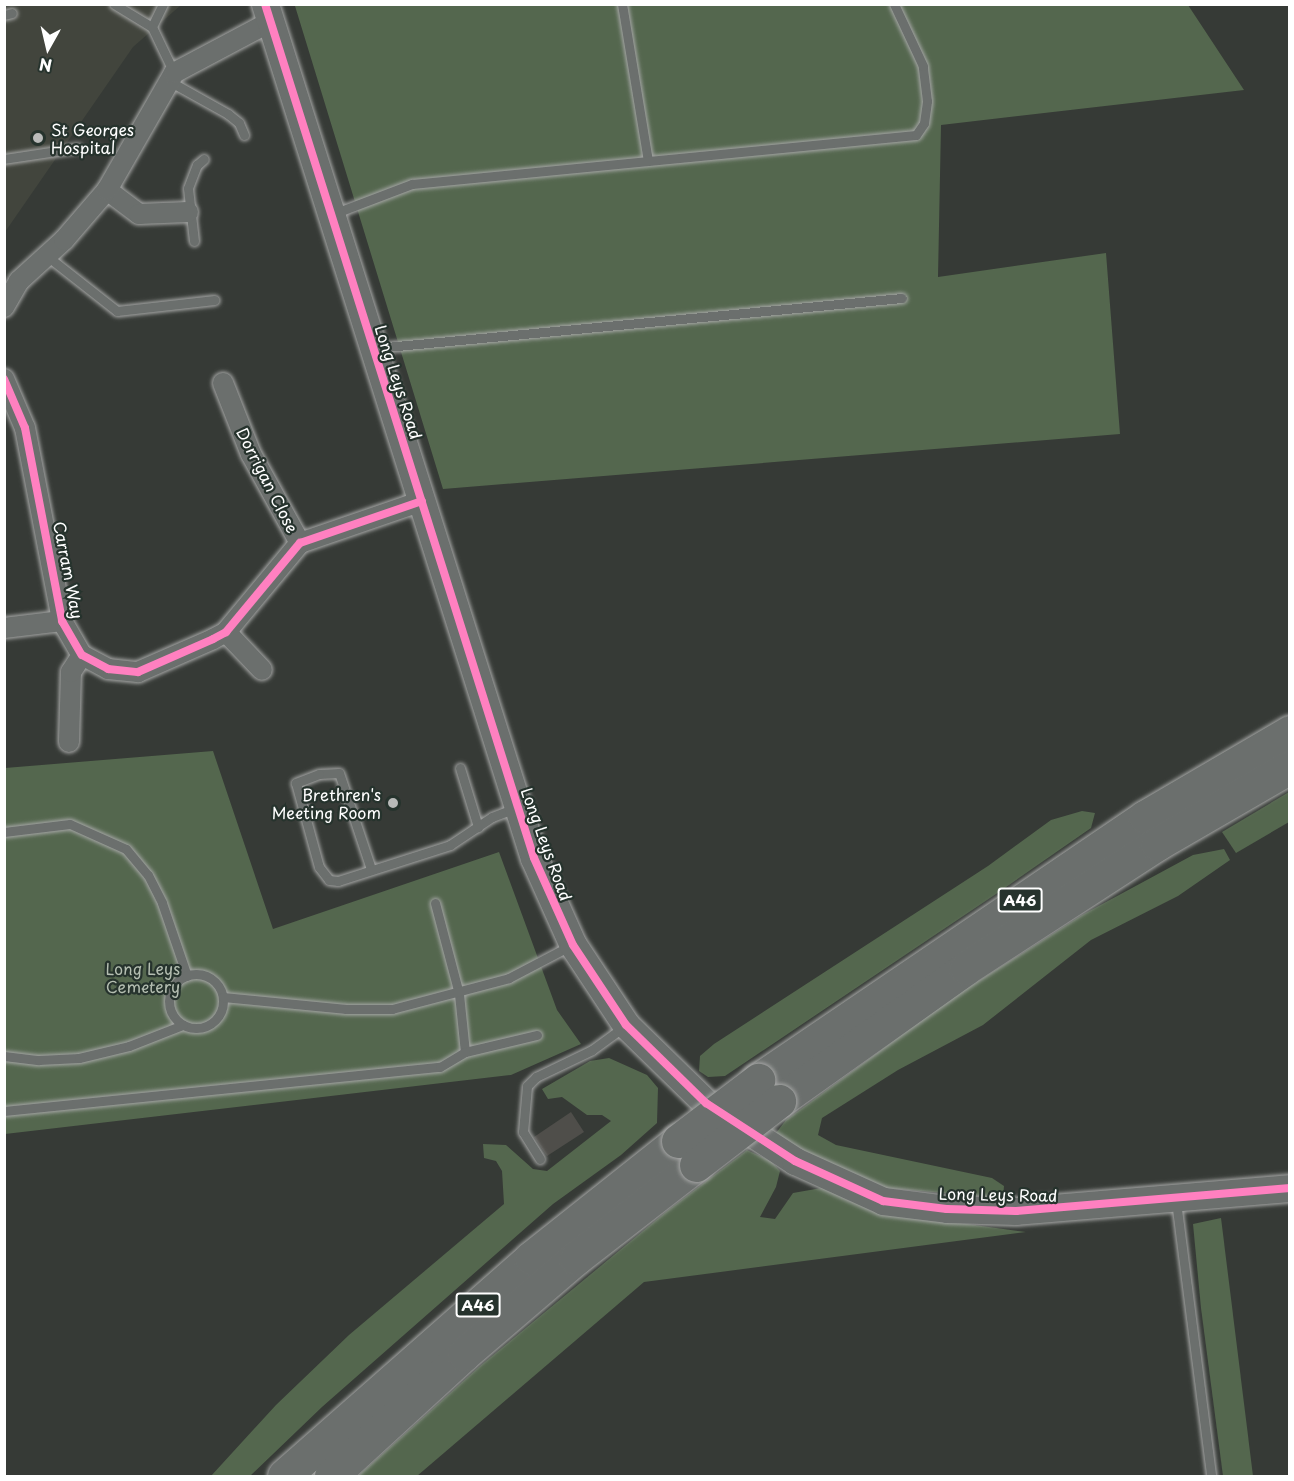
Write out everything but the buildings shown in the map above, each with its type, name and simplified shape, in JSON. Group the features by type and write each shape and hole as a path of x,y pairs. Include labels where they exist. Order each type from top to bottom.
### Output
{"highway":[{"name":"A46","path":"284,1476 531,1258 687,1153 950,946 1145,818 1290,732"},
{"name":"A46","path":"769,1090 975,962 1158,844 1290,766"},
{"name":"A46","path":"331,1476 481,1339 576,1258 687,1153"}],"street":[{"path":"4,307 19,281 47,256 107,190 171,77 267,13"},
{"name":"Long Leys Road","path":"267,13 534,858 573,945 626,1025 706,1103 795,1161 883,1201 947,1209 1016,1211 1290,1188"},
{"path":"107,190 139,213 189,212"},
{"name":"Carram Way","path":"4,380 25,428 62,621 82,655"},
{"name":"Dorrigan Close","path":"223,383 251,454 300,543"},
{"path":"69,742 71,672 82,655 108,669 138,672 226,632 300,543 422,501"},
{"path":"4,628 62,621"},
{"path":"226,632 262,670"}],"lane":[{"path":"114,4 152,27 171,77 233,118 244,135"},
{"path":"152,27 164,4"},
{"path":"622,4 648,161"},
{"path":"331,214 412,184 916,135 924,123 927,101 923,66 894,4"},
{"path":"4,159 77,148"},
{"path":"194,241 189,212 189,179 204,159"},
{"path":"47,256 117,311 214,300"},
{"path":"374,348 902,298"},
{"path":"460,768 478,827"},
{"path":"371,869 339,773 319,774 296,783 322,874 338,881 450,845 492,816 518,807"},
{"path":"4,832 70,824 126,849 148,874 162,903 187,976"},
{"path":"435,903 459,994 465,1052"},
{"path":"223,997 380,1009 459,994 510,978 573,945"},
{"path":"187,976 208,977 223,997 223,1006 213,1022 196,1028 183,1025 172,1015 169,997 176,982 187,976"},
{"path":"4,1056 39,1060 79,1058 129,1046 183,1025"},
{"path":"540,1159 523,1132 527,1086 536,1077 592,1050 626,1025"},
{"path":"4,1111 440,1067 465,1052 537,1035"},
{"path":"1176,1199 1211,1476"}],"shaded area":[{"name":"St Georges Hospital","path":"5,5 181,5 133,47 5,232"}],"green space":[{"path":"313,4 1188,5 1244,90 941,125 938,277 1106,253 1120,434 443,489 295,6"},
{"name":"Long Leys Cemetery","path":"213,751 273,929 499,852 557,1010 581,1044 511,1075 5,1134 5,768"},
{"path":"1289,792 1289,822 1236,853 1222,832"},
{"path":"1082,811 1095,813 1091,828 996,894 725,1076 708,1077 699,1071 700,1056 714,1044 988,866 1051,820"},
{"path":"1224,849 1230,860 1178,896 1091,940 983,1025 898,1070 822,1118 818,1135 836,1145 992,1178 1004,1186 1003,1198 885,1188 840,1174 776,1133 786,1120 952,998 1082,915 1193,855"},
{"path":"609,1058 647,1075 658,1088 657,1123 621,1155 553,1204 322,1407 250,1476 211,1476 276,1405 349,1335 504,1204 502,1171 496,1161 484,1158 483,1144 506,1145 533,1169 547,1171 611,1121 602,1115 587,1115 562,1097 548,1099 542,1089 590,1061"},
{"path":"747,1150 771,1161 780,1171 776,1187 760,1217 775,1219 793,1193 827,1187 952,1222 1026,1232 644,1282 417,1476 358,1476 480,1366 667,1211"},
{"path":"1221,1218 1253,1476 1223,1476 1201,1308 1193,1224"}],"cycle path":[{"path":"265,4 534,858 573,945 626,1025 706,1103 795,1161 883,1201 947,1209 1016,1211 1290,1188"},
{"path":"4,379 25,428 62,621 82,655 108,669 138,672 213,639 226,632 300,543 422,501"}],"place":[{"name":"St Georges Hospital","path":"38,138"},
{"name":"Brethren's Meeting Room","path":"393,803"}]}
